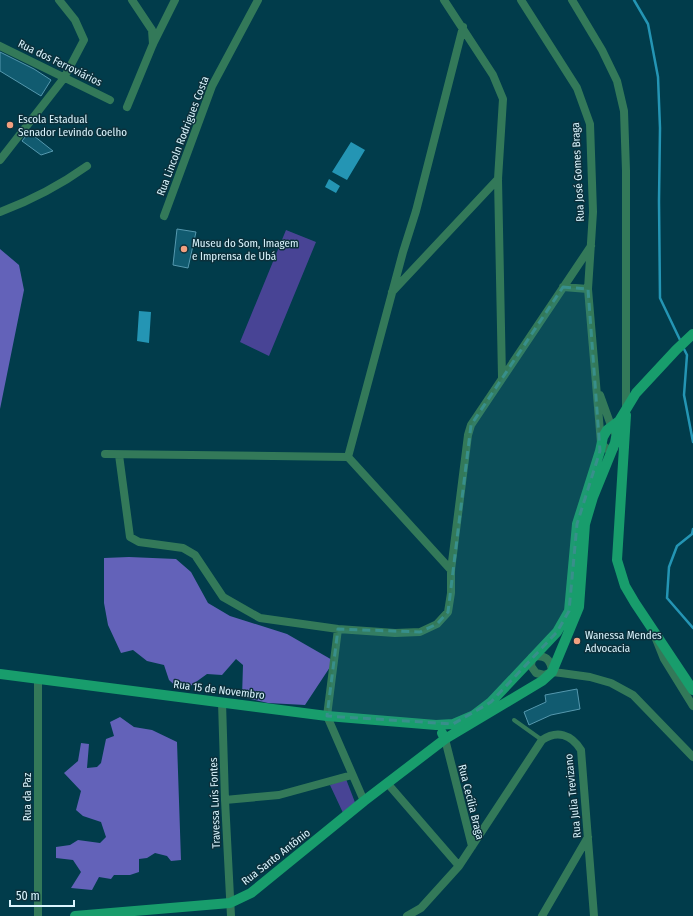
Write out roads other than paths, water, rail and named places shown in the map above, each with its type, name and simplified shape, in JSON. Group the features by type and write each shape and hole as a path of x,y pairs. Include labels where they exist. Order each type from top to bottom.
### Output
{"street":[{"path":"0,160 64,78 84,40 75,20 59,0"},
{"path":"132,0 152,30 153,44"},
{"path":"127,107 153,44 175,0"},
{"name":"Rua Lincoln Rodrigues Costa","path":"164,216 212,86 258,0"},
{"path":"444,0 493,75 503,99 498,179 502,377"},
{"name":"Rua José Gomes Braga","path":"521,0 576,88 590,124 593,212 588,289 597,384"},
{"path":"572,0 602,50 617,81 624,111 626,171 626,407 617,560 625,586 693,690"},
{"path":"348,457 392,293 416,211 463,27"},
{"name":"Rua dos Ferroviários","path":"0,46 110,100"},
{"path":"0,212 31,201 59,186 87,166"},
{"path":"392,293 498,179"},
{"path":"119,455 130,537 139,542 183,548 195,555 223,597 260,618 338,629 420,632 437,624 448,612 451,593 451,570 468,436 471,425 591,246"},
{"path":"564,287 588,289"},
{"path":"615,424 636,393 690,337"},
{"path":"552,672 579,606 585,524 593,497 615,445 615,424 597,384"},
{"path":"597,384 601,443 607,449 615,445"},
{"name":"Rua 15 de Novembro","path":"0,674 327,716 436,725 453,724 474,715 491,702 557,632 568,611 577,524 600,451 601,443 605,434 615,424"},
{"path":"105,454 348,457 451,570"},
{"path":"652,628 664,659 693,706"},
{"path":"338,629 327,716 364,802"},
{"path":"552,672 552,664 547,658 540,656 532,658 531,666 536,673 544,675 552,672 590,676 611,683 632,695 693,757"},
{"name":"Rua Santo Antônio","path":"75,916 230,902 251,893 444,739 542,682 552,672"},
{"name":"Rua da Paz","path":"38,678 38,916"},
{"name":"Travessa Luís Fontes","path":"222,702 231,916"},
{"path":"436,725 444,739"},
{"name":"Rua Julia Trevizano","path":"542,740 550,735 560,734 575,740 581,750 594,916"},
{"name":"Rua Cecília Braga","path":"407,916 421,908 458,866 472,846 444,739"},
{"path":"472,846 542,740"},
{"path":"225,800 279,795 352,776"},
{"path":"388,784 458,866"},
{"path":"542,916 588,837"}],"lane":[{"path":"514,720 542,740"}],"water":[{"path":"351,142 365,150 347,180 332,172"},
{"path":"329,179 340,186 336,193 325,187"},
{"path":"139,311 151,312 149,343 137,341"}],"waterway":[{"path":"634,0 648,24 658,77 660,128 660,298 681,342"},
{"path":"683,347 687,355 684,395 693,442"},
{"path":"693,529 692,534 677,546 669,567 667,598 693,628"}],"place":[{"name":"Escola Estadual Senador Levindo Coelho","path":"10,125"},
{"name":"Museu do Som, Imagem e Imprensa de Ubá","path":"184,249"},
{"name":"Wanessa Mendes Advocacia","path":"577,641"}]}
